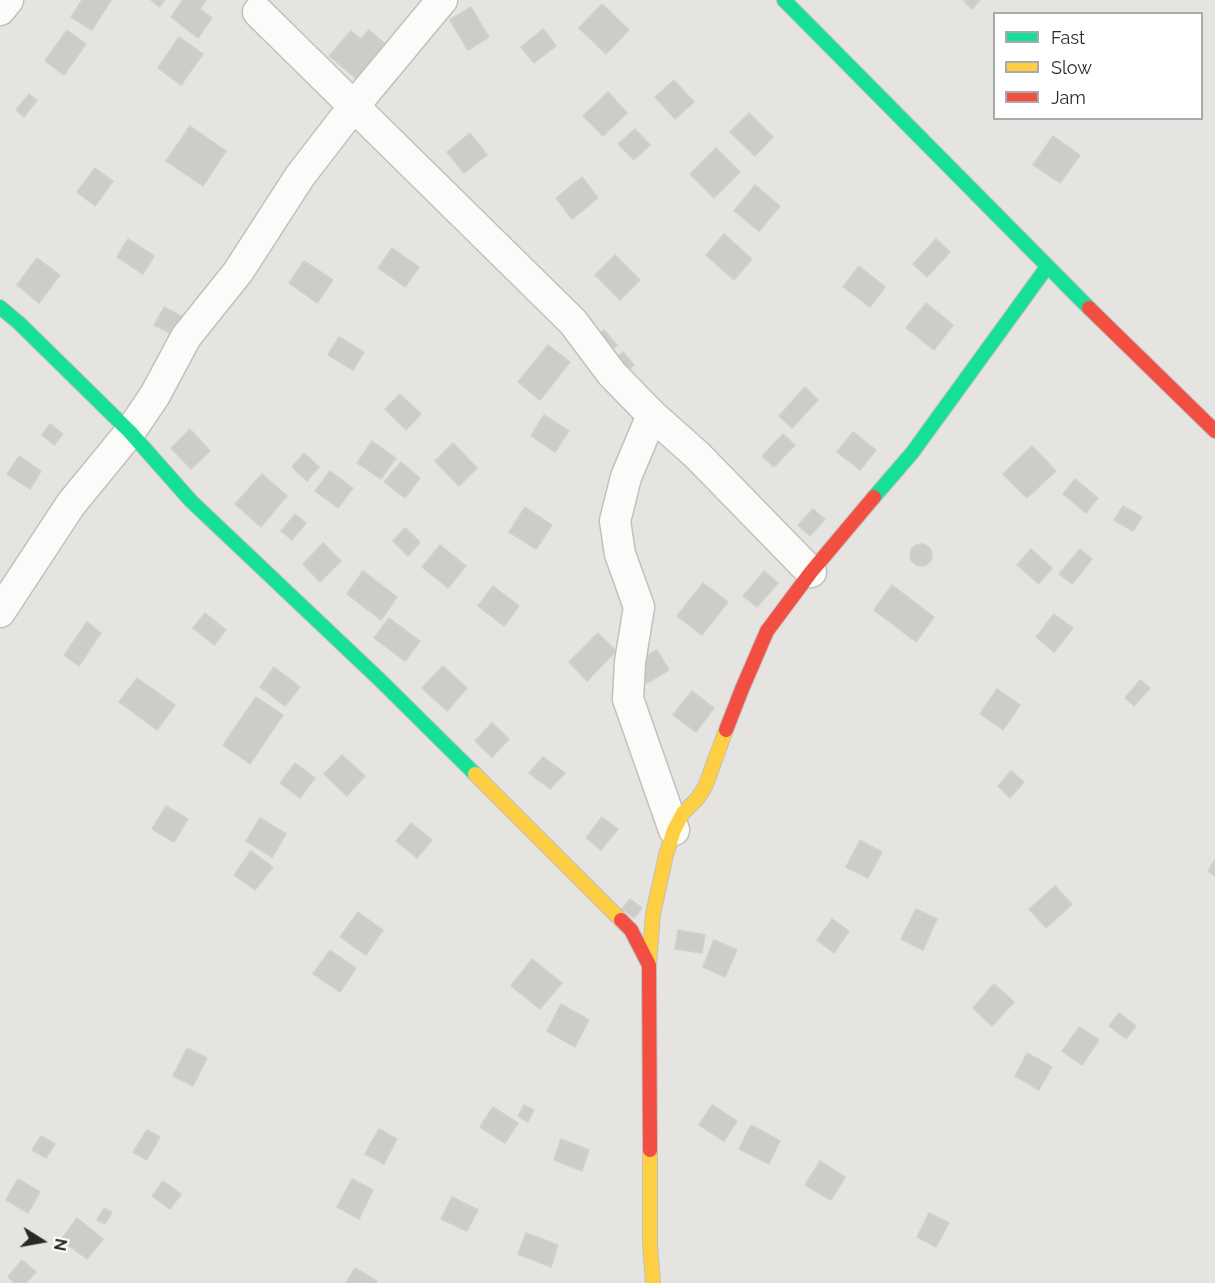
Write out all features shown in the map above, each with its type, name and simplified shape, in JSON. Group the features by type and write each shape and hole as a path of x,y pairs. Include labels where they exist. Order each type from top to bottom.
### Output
{"street":[{"path":"0,10 8,0"},
{"path":"0,612 71,504 130,432 155,395 186,337 238,272 300,176 354,106 442,0"},
{"path":"784,0 1047,267 1215,431"},
{"path":"258,12 573,322 612,374 697,455 811,572"},
{"path":"653,1283 650,1245 649,965 653,914 674,830 683,813 705,787 742,688 767,631 811,572 912,453 1047,267"},
{"path":"0,307 130,432 191,501 379,679 631,930 649,965"},
{"path":"652,414 626,477 615,521 620,554 639,608 630,662 628,699 674,830"}],"building":[{"path":"82,0 111,0 92,30 71,17"},
{"path":"151,0 165,0 159,7"},
{"path":"183,0 206,0 200,9 212,18 198,38 171,17"},
{"path":"963,0 980,0 972,9"},
{"path":"602,4 629,30 606,54 579,28"},
{"path":"471,7 489,37 468,50 450,20"},
{"path":"543,29 556,46 534,63 521,47"},
{"path":"67,30 86,44 64,75 45,61"},
{"path":"369,30 393,51 364,85 329,56 351,31 361,39"},
{"path":"179,37 203,54 181,85 158,68"},
{"path":"674,80 694,102 675,119 655,97"},
{"path":"608,92 627,113 603,136 583,116"},
{"path":"29,94 37,100 24,117 16,110"},
{"path":"749,113 773,137 755,156 730,132"},
{"path":"190,126 226,151 203,186 166,161"},
{"path":"635,129 650,145 634,160 618,144"},
{"path":"470,133 487,155 464,173 447,152"},
{"path":"1053,136 1080,155 1060,183 1033,165"},
{"path":"716,148 740,172 714,198 690,174"},
{"path":"95,168 113,181 95,206 77,192"},
{"path":"582,177 598,198 572,219 556,198"},
{"path":"755,185 780,206 759,231 734,211"},
{"path":"724,234 752,259 734,280 706,255"},
{"path":"128,239 154,256 143,274 117,257"},
{"path":"936,239 950,252 927,277 913,264"},
{"path":"392,248 419,267 405,287 378,268"},
{"path":"615,255 640,280 620,300 595,275"},
{"path":"37,258 60,275 39,303 17,285"},
{"path":"304,261 333,280 317,303 289,283"},
{"path":"859,266 885,287 870,307 843,287"},
{"path":"926,303 953,325 934,350 906,328"},
{"path":"164,307 185,318 176,336 154,325"},
{"path":"604,330 617,345 605,357 591,341"},
{"path":"339,337 364,352 353,370 328,355"},
{"path":"548,345 570,362 540,400 518,382"},
{"path":"623,352 634,365 620,377 609,364"},
{"path":"805,387 818,400 792,428 779,416"},
{"path":"400,394 421,414 406,430 385,409"},
{"path":"544,415 569,431 555,452 531,436"},
{"path":"50,424 63,434 54,445 42,435"},
{"path":"190,429 210,451 191,469 171,448"},
{"path":"853,432 876,450 860,470 837,452"},
{"path":"783,434 795,445 774,467 762,456"},
{"path":"372,441 396,458 381,479 357,463"},
{"path":"453,443 477,468 459,486 435,461"},
{"path":"1032,446 1056,471 1027,498 1003,474"},
{"path":"304,453 319,467 307,481 292,467"},
{"path":"19,456 41,471 30,489 7,474"},
{"path":"401,462 420,478 405,498 384,482"},
{"path":"330,471 353,488 338,508 315,491"},
{"path":"262,474 287,496 261,527 235,504"},
{"path":"1075,479 1098,498 1086,513 1063,494"},
{"path":"1123,506 1142,517 1133,531 1114,520"},
{"path":"525,507 552,525 536,549 509,532"},
{"path":"813,509 825,519 810,536 798,525"},
{"path":"295,514 306,523 292,540 281,531"},
{"path":"405,528 420,542 408,556 393,541"},
{"path":"323,543 341,561 320,582 303,564"},
{"path":"917,544 925,544 932,551 932,559 925,566 917,566 910,559 910,551"},
{"path":"440,545 466,566 448,588 422,567"},
{"path":"1031,549 1052,568 1039,584 1017,565"},
{"path":"1080,549 1092,559 1072,584 1059,574"},
{"path":"363,571 397,597 381,620 347,594"},
{"path":"764,571 778,583 757,607 743,596"},
{"path":"703,583 728,602 702,635 677,616"},
{"path":"892,585 934,617 916,642 874,610"},
{"path":"493,586 519,606 504,626 478,606"},
{"path":"205,613 226,630 214,645 193,628"},
{"path":"1054,614 1073,628 1054,652 1036,637"},
{"path":"389,618 420,641 405,661 374,638"},
{"path":"87,622 101,633 79,666 64,655"},
{"path":"598,633 616,651 587,681 569,662"},
{"path":"657,650 669,670 647,683 635,663"},
{"path":"443,666 467,688 447,711 422,688"},
{"path":"274,667 300,687 285,706 260,687"},
{"path":"137,678 175,705 157,730 119,702"},
{"path":"1140,680 1150,688 1134,706 1125,698"},
{"path":"997,689 1020,705 1003,730 980,714"},
{"path":"692,691 714,708 696,732 673,715"},
{"path":"256,697 283,715 250,764 223,745"},
{"path":"492,723 509,739 492,757 475,741"},
{"path":"342,755 365,776 347,796 324,774"},
{"path":"543,757 565,773 550,789 529,773"},
{"path":"295,763 315,778 300,798 280,783"},
{"path":"1011,771 1024,782 1010,798 998,786"},
{"path":"166,806 188,819 174,842 152,829"},
{"path":"602,817 618,829 601,850 586,838"},
{"path":"260,818 286,834 272,857 246,841"},
{"path":"411,823 432,840 417,858 396,841"},
{"path":"860,840 882,852 868,878 846,867"},
{"path":"251,851 273,867 255,890 234,875"},
{"path":"1215,860 1215,876 1208,871"},
{"path":"1055,886 1072,904 1046,928 1029,909"},
{"path":"630,899 642,908 634,918 622,909"},
{"path":"916,909 937,919 923,950 901,939"},
{"path":"358,912 383,930 366,955 340,937"},
{"path":"832,919 849,931 834,953 817,940"},
{"path":"678,930 705,935 702,953 675,949"},
{"path":"714,940 737,950 725,977 703,967"},
{"path":"330,950 356,968 340,992 313,974"},
{"path":"532,959 562,983 540,1009 511,986"},
{"path":"994,984 1014,1002 992,1026 973,1008"},
{"path":"561,1004 589,1020 575,1047 547,1031"},
{"path":"1119,1013 1136,1026 1126,1039 1109,1026"},
{"path":"1079,1027 1099,1040 1082,1065 1062,1051"},
{"path":"187,1048 207,1058 193,1086 173,1076"},
{"path":"1027,1053 1052,1067 1039,1090 1015,1076"},
{"path":"524,1105 534,1110 528,1122 518,1116"},
{"path":"712,1105 737,1121 724,1141 699,1125"},
{"path":"493,1107 518,1123 505,1143 480,1127"},
{"path":"751,1125 780,1141 769,1164 739,1149"},
{"path":"379,1129 397,1139 384,1164 365,1154"},
{"path":"147,1130 160,1137 147,1160 133,1152"},
{"path":"41,1136 55,1144 46,1158 32,1150"},
{"path":"561,1139 589,1150 582,1171 554,1160"},
{"path":"820,1161 845,1177 831,1200 805,1185"},
{"path":"18,1179 40,1192 28,1213 6,1200"},
{"path":"352,1179 373,1190 359,1219 337,1207"},
{"path":"163,1181 181,1194 170,1209 152,1196"},
{"path":"452,1197 478,1210 467,1231 441,1219"},
{"path":"104,1208 112,1212 105,1224 97,1220"},
{"path":"929,1213 949,1223 936,1247 917,1237"},
{"path":"77,1218 103,1239 87,1259 61,1240"},
{"path":"526,1233 558,1245 551,1267 518,1254"},
{"path":"22,1260 36,1272 26,1283 14,1283 8,1277"},
{"path":"355,1268 377,1281 376,1283 346,1283"}],"traffic: fast":[{"path":"784,0 1089,308"},
{"path":"874,497 912,453 1047,267"},
{"path":"0,307 130,432 191,501 379,679 475,774"}],"traffic: slow":[{"path":"649,965 653,914 674,830 683,813 705,787 726,730"},
{"path":"475,774 621,920"},
{"path":"650,1150 650,1245 653,1283"}],"traffic: jam":[{"path":"1089,308 1215,431"},
{"path":"726,730 767,631 811,572 874,497"},
{"path":"621,920 631,930 649,965 650,1150"}]}
